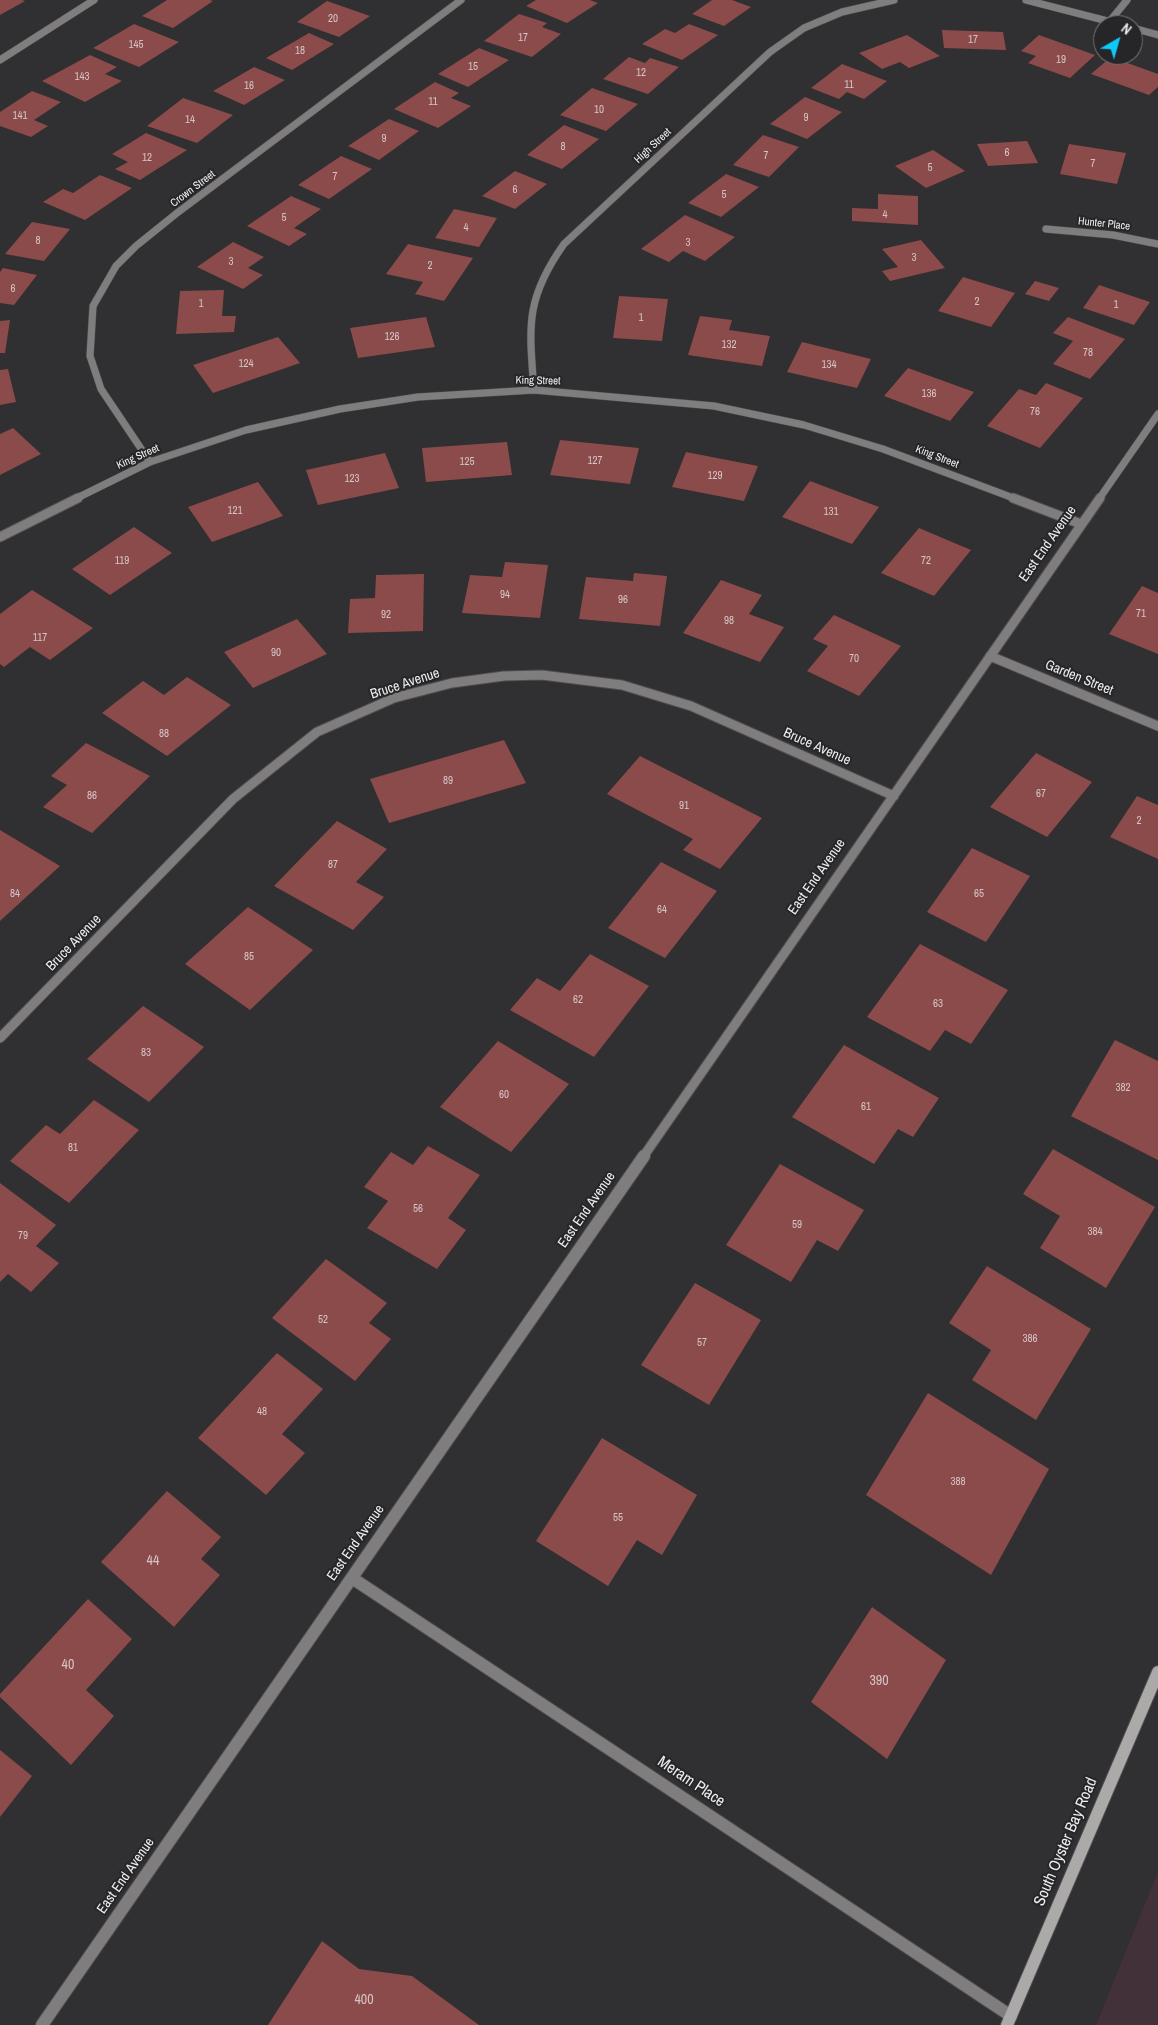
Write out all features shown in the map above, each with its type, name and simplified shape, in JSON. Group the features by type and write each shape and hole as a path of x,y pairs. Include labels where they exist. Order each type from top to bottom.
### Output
{"main road":[{"name":"South Oyster Bay Road","path":"1009,2020 1158,1672"}],"street":[{"path":"0,60 94,0"},
{"name":"Crown Street","path":"150,462 101,388 90,356 93,306 116,266 136,246 170,218 461,0"},
{"name":"High Street","path":"534,390 533,305 548,267 564,244 770,52 804,28 842,12 894,0"},
{"path":"1026,0 1093,17"},
{"path":"1115,15 1127,0"},
{"path":"1143,31 1158,35"},
{"name":"Hunter Place","path":"1046,229 1113,235 1158,244"},
{"name":"King Street","path":"0,537 150,462 246,430 340,409 418,397 534,390 714,406 804,425 884,449 1081,524"},
{"name":"East End Avenue","path":"42,2025 1158,414"},
{"name":"Garden Street","path":"990,656 1158,726"},
{"name":"Bruce Avenue","path":"0,1038 233,799 317,732 394,698 452,683 504,676 542,675 622,684 691,706 894,796"},
{"name":"Meram Place","path":"352,1578 1009,2020"}],"shaded area":[{"path":"1158,1872 1158,2025 1096,2025"}],"building":[{"path":"0,0 22,0 25,1 0,15"},
{"path":"167,0 213,1 173,28 142,16"},
{"path":"536,0 590,0 598,3 567,23 526,6"},
{"path":"712,0 732,0 751,7 724,26 692,14"},
{"path":"327,1 370,16 339,37 297,22"},
{"path":"519,14 547,23 542,27 561,34 532,57 484,41"},
{"path":"134,24 179,42 139,67 93,48"},
{"path":"689,24 718,35 682,60 642,44 665,29 675,33"},
{"path":"942,30 1003,32 1006,50 944,48"},
{"path":"309,33 334,44 292,70 266,58"},
{"path":"907,35 940,56 909,68 900,62 882,69 859,53"},
{"path":"1039,35 1093,54 1093,57 1070,78 1028,63 1036,56 1021,51"},
{"path":"479,48 509,60 468,87 438,74"},
{"path":"90,55 117,67 105,74 122,81 85,102 42,81"},
{"path":"629,57 645,63 650,58 679,67 648,94 603,79"},
{"path":"842,64 887,81 864,99 847,92 839,99 811,88"},
{"path":"1102,65 1133,65 1158,74 1158,87 1149,95 1091,74"},
{"path":"254,67 285,80 244,105 213,91"},
{"path":"435,82 459,93 451,98 471,106 438,128 394,109"},
{"path":"592,88 638,104 606,131 560,115"},
{"path":"32,91 61,102 34,120 48,126 31,137 0,126 0,112"},
{"path":"805,97 842,112 807,139 770,124"},
{"path":"183,98 233,115 197,143 147,126"},
{"path":"389,119 419,131 379,160 348,146"},
{"path":"564,125 599,139 562,169 527,155"},
{"path":"146,133 187,150 140,180 115,169 128,162 112,154"},
{"path":"763,135 799,147 769,177 733,165"},
{"path":"1027,141 1038,163 988,166 977,144"},
{"path":"1069,144 1126,153 1117,184 1060,174"},
{"path":"933,150 965,171 926,188 895,166"},
{"path":"341,156 372,169 329,199 298,185"},
{"path":"515,171 547,184 515,209 482,196"},
{"path":"726,174 759,187 721,217 688,203"},
{"path":"100,175 132,188 85,220 43,202 63,189 73,193"},
{"path":"878,194 918,196 918,225 852,221 852,208 878,209"},
{"path":"291,196 321,209 294,228 307,234 289,246 247,226"},
{"path":"454,209 497,218 479,247 435,238"},
{"path":"685,215 735,237 705,261 683,251 669,262 641,249"},
{"path":"32,222 70,229 44,261 5,254"},
{"path":"921,240 945,268 890,281 882,271 898,267 882,249"},
{"path":"233,242 264,257 248,268 263,275 243,289 197,267"},
{"path":"408,244 473,258 444,301 415,294 423,282 386,274"},
{"path":"3,268 37,275 14,305 0,303 0,272"},
{"path":"963,277 1015,293 991,327 938,311"},
{"path":"1035,281 1059,288 1049,301 1025,294"},
{"path":"1099,285 1150,302 1134,325 1083,308"},
{"path":"224,290 222,316 236,316 234,332 176,334 180,291"},
{"path":"619,296 668,299 662,341 613,338"},
{"path":"700,316 732,320 729,330 770,336 762,366 688,355"},
{"path":"426,317 435,347 358,358 350,328"},
{"path":"1068,317 1125,339 1090,379 1053,364 1073,341 1053,333"},
{"path":"10,320 5,353 0,353 0,321"},
{"path":"278,337 300,363 213,393 193,365"},
{"path":"802,342 871,359 857,388 787,372"},
{"path":"908,368 974,392 950,421 884,396"},
{"path":"8,369 16,402 0,405 0,370"},
{"path":"1046,383 1083,398 1040,448 987,426 1019,389 1036,395"},
{"path":"13,428 41,454 0,475 0,434"},
{"path":"560,440 639,448 630,484 550,475"},
{"path":"507,442 512,475 426,482 422,448"},
{"path":"686,452 758,466 744,501 672,487"},
{"path":"385,453 399,488 318,505 306,470"},
{"path":"810,481 879,507 852,544 782,517"},
{"path":"258,482 283,516 212,542 188,507"},
{"path":"134,527 172,553 110,595 72,569"},
{"path":"919,528 971,550 934,596 881,573"},
{"path":"505,562 548,565 540,618 462,613 470,575 502,577"},
{"path":"634,573 667,576 660,626 579,619 586,577 633,581"},
{"path":"424,574 423,631 348,633 350,599 375,598 376,575"},
{"path":"721,580 762,595 749,614 784,627 760,662 683,633"},
{"path":"1142,586 1158,593 1158,654 1109,634"},
{"path":"32,590 93,628 50,660 30,647 4,667 0,664 0,614"},
{"path":"834,615 901,646 859,696 807,671 828,646 813,639"},
{"path":"297,619 327,654 253,688 224,652"},
{"path":"187,677 231,705 167,756 102,713 143,681 164,695"},
{"path":"504,740 526,783 389,823 370,779"},
{"path":"86,743 150,776 92,833 43,807 67,785 51,776"},
{"path":"1036,753 1092,782 1047,837 990,807"},
{"path":"640,756 762,818 720,869 683,850 693,839 607,794"},
{"path":"1137,796 1158,805 1158,859 1110,837"},
{"path":"337,821 387,849 356,882 384,897 353,930 274,886"},
{"path":"0,830 60,866 0,921"},
{"path":"972,848 1030,876 986,942 927,912"},
{"path":"661,862 717,891 665,958 608,928"},
{"path":"248,907 313,950 250,1010 185,964"},
{"path":"920,944 1008,990 971,1044 945,1030 930,1051 867,1017"},
{"path":"590,954 649,986 594,1057 510,1010 537,978 560,991"},
{"path":"143,1006 204,1047 149,1102 87,1059"},
{"path":"1115,1040 1158,1061 1158,1160 1071,1116"},
{"path":"498,1041 569,1084 511,1152 440,1107"},
{"path":"844,1045 939,1098 913,1137 898,1129 874,1164 792,1117"},
{"path":"94,1100 139,1130 69,1203 10,1161 46,1125 60,1134"},
{"path":"428,1146 480,1175 448,1218 466,1230 437,1269 367,1228 388,1201 364,1187 391,1152 413,1165"},
{"path":"1053,1149 1155,1207 1106,1288 1040,1248 1060,1216 1023,1194"},
{"path":"780,1164 864,1210 838,1251 817,1240 791,1282 726,1245"},
{"path":"0,1183 56,1225 36,1246 59,1263 31,1292 8,1274 0,1282"},
{"path":"326,1259 387,1303 369,1323 391,1339 355,1381 272,1318"},
{"path":"987,1266 1091,1329 1036,1420 972,1380 991,1350 949,1323"},
{"path":"695,1283 761,1320 709,1405 641,1365"},
{"path":"277,1353 323,1389 282,1434 305,1453 266,1495 198,1438"},
{"path":"928,1393 1049,1469 991,1575 866,1495"},
{"path":"602,1438 697,1495 662,1555 637,1540 608,1586 536,1541"},
{"path":"167,1491 221,1537 201,1559 220,1575 174,1627 101,1562"},
{"path":"88,1599 132,1639 86,1690 114,1716 71,1765 0,1697 0,1694"},
{"path":"872,1607 946,1660 887,1759 811,1702"},
{"path":"0,1750 32,1776 0,1817"},
{"path":"322,1941 359,1969 412,1976 479,2025 268,2025"}]}
